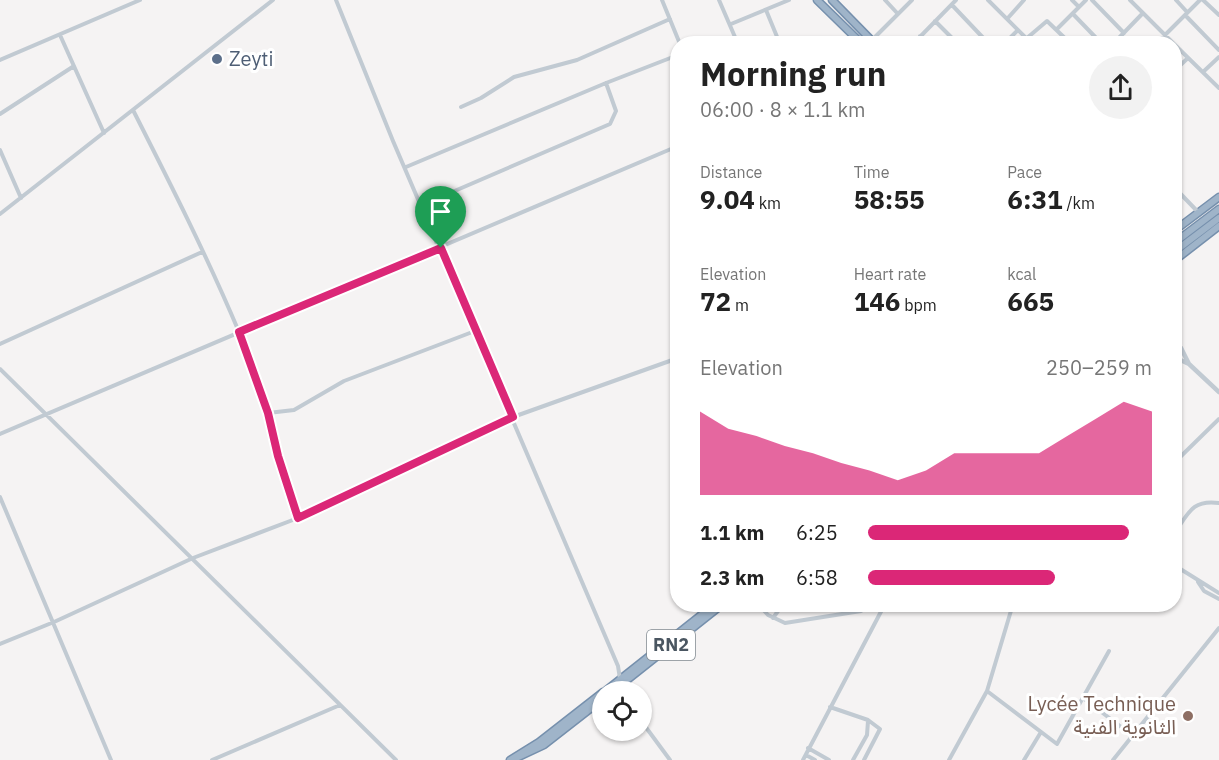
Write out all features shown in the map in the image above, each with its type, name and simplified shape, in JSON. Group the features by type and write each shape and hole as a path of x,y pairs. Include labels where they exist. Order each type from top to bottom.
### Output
{"highway":[{"path":"818,0 854,36"},
{"path":"832,0 867,36"},
{"path":"1182,224 1219,197"},
{"path":"1182,245 1219,209"},
{"path":"1182,238 1219,218"},
{"path":"1182,255 1219,226"},
{"name":"RN2","path":"616,681 705,612"},
{"name":"RN2","path":"630,681 713,612"},
{"name":"RN2","path":"510,760 539,742 592,701"},
{"name":"RN2","path":"510,760 524,756 544,745 592,708"}],"street":[{"path":"0,60 140,0"},
{"path":"0,214 273,0"},
{"path":"336,0 618,666 621,681"},
{"path":"662,0 677,36"},
{"path":"719,0 735,36"},
{"path":"731,24 789,0"},
{"path":"885,0 898,14"},
{"path":"878,36 912,0"},
{"path":"920,36 956,0"},
{"path":"988,0 1024,36"},
{"path":"1008,19 1024,0"},
{"path":"1072,0 1079,7"},
{"path":"1057,29 1086,0"},
{"path":"1092,0 1124,33"},
{"path":"1130,0 1165,34 1202,0 1219,15"},
{"path":"1176,0 1219,50"},
{"path":"952,5 981,36"},
{"path":"766,10 777,36"},
{"path":"1121,36 1143,13"},
{"path":"1073,14 1094,36"},
{"path":"461,106 482,98 514,77 577,60 670,19"},
{"path":"935,21 950,36"},
{"path":"1028,36 1047,21 1064,36"},
{"path":"1012,36 1018,30"},
{"path":"60,35 104,133"},
{"path":"1182,52 1219,88"},
{"path":"1203,72 1219,57"},
{"path":"406,167 670,58"},
{"path":"1182,64 1188,58"},
{"path":"0,114 74,66"},
{"path":"422,205 610,124 616,111 606,83"},
{"path":"133,110 189,222 239,332 268,413 278,456 298,518"},
{"path":"0,434 670,149"},
{"path":"0,150 21,198"},
{"path":"1182,196 1199,213"},
{"path":"0,344 202,252"},
{"path":"268,413 294,410 344,381 475,331"},
{"path":"1182,350 1189,364"},
{"path":"0,644 54,622 193,558 298,518 513,417 670,361"},
{"path":"1182,361 1189,364 1219,392"},
{"path":"0,369 396,760"},
{"path":"1182,455 1219,419"},
{"path":"0,497 111,760"},
{"path":"1182,523 1193,507 1202,502 1219,503"},
{"path":"1182,570 1198,581 1204,591 1219,599"},
{"path":"1198,581 1205,582 1219,593"},
{"path":"767,612 773,618 785,623 851,612"},
{"path":"773,618 777,612"},
{"path":"803,760 881,612"},
{"path":"949,760 987,691 1011,612"},
{"path":"1113,760 1219,628"},
{"path":"987,691 1057,744 1109,651"},
{"path":"1083,698 1132,736"},
{"path":"212,760 340,705"},
{"path":"830,707 868,720 880,729 864,760"},
{"path":"853,760 867,735 868,720"},
{"path":"1024,760 1041,732"},
{"path":"652,736 669,759"},
{"path":"808,748 829,760"},
{"path":"806,755 815,760"}],"place":[{"name":"Zeyti","path":"217,59"},
{"name":"Lycée Technique الثانوية الفنية","path":"1188,716"}],"route":[{"path":"441,248 513,417 298,518 278,456 268,413 239,332 441,248"}]}
